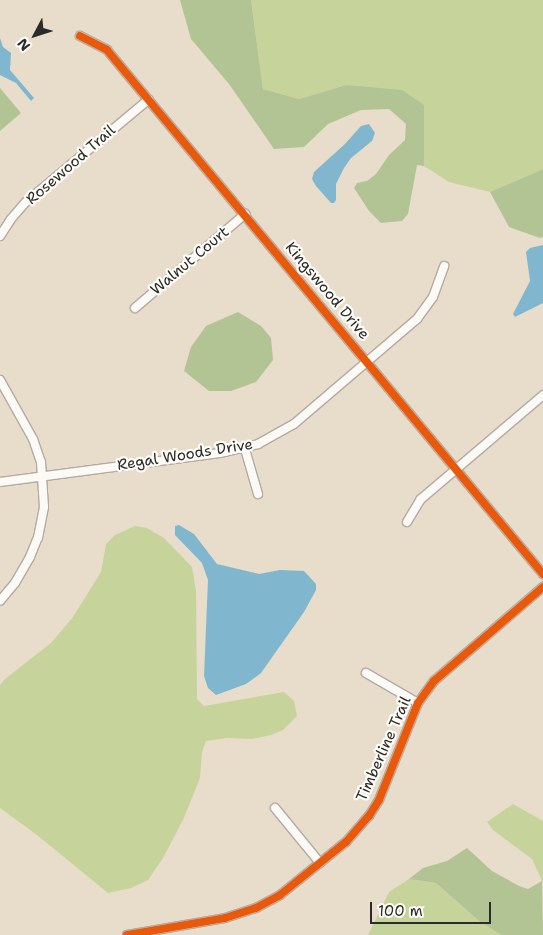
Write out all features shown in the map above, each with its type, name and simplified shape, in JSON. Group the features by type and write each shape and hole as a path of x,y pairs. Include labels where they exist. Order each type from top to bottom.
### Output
{"street":[{"name":"Kingswood Drive","path":"80,36 107,50 543,574"},
{"name":"Rosewood Trail","path":"0,236 11,219 37,192 148,99"},
{"name":"Walnut Court","path":"135,308 245,214"},
{"name":"Regal Woods Drive","path":"0,482 245,449 278,434 294,424 422,314 433,297 444,266"},
{"path":"0,380 33,439 43,477 44,507 38,537 23,572 0,601"},
{"path":"407,522 421,499 455,468 543,395"},
{"path":"245,449 258,494"},
{"name":"Timberline Trail","path":"127,935 243,914 280,895 320,863 356,832 379,800 418,703 444,670 543,587"},
{"path":"366,673 418,703"},
{"path":"275,808 320,863"}],"green space":[{"path":"180,0 251,0 263,89 299,99 346,85 402,90 424,105 424,166 417,165 408,214 402,221 381,223 369,211 354,188 357,183 367,181 376,174 389,155 405,140 406,124 389,109 361,110 328,124 304,147 274,149 229,84 191,39"},
{"path":"251,0 543,0 543,169 490,192 449,182 424,166 424,105 346,85 299,99 263,89"},
{"path":"0,88 21,113 0,131"},
{"path":"543,169 543,237 540,238 509,227 490,192"},
{"path":"238,312 261,326 271,338 273,360 256,382 231,391 209,391 184,371 191,347 206,326"},
{"path":"135,526 147,528 164,538 192,567 196,591 197,699 204,706 284,692 294,701 297,716 283,730 271,735 252,739 227,738 206,741 202,752 200,778 183,820 163,858 148,880 131,888 108,893 37,835 0,808 0,685 51,643 73,617 101,572 106,544 115,535"},
{"path":"513,804 543,821 543,883 532,859 493,830 487,822"},
{"path":"467,848 492,871 519,886 528,889 542,881 543,935 501,935 479,921 436,883 409,879 423,868 447,861"},
{"path":"409,879 436,883 479,921 502,935 368,935 389,892"}],"water":[{"path":"0,38 3,47 11,53 10,70 34,98 31,101 16,83 0,75"},
{"path":"369,124 375,133 372,141 351,158 344,168 336,184 336,200 334,203 331,203 312,179 314,172 345,144 361,126"},
{"path":"543,245 543,303 515,317 513,314 530,281 526,252 530,248"},
{"path":"179,525 194,534 217,564 259,574 280,570 304,571 316,584 316,590 304,612 261,673 246,684 216,695 208,688 204,676 208,580 202,563 175,535 175,526"}],"cycle path":[{"path":"80,36 107,50 543,574"},
{"path":"127,935 225,918 256,908 280,895 346,842 369,816 379,800 418,703 434,681 543,587"}]}
